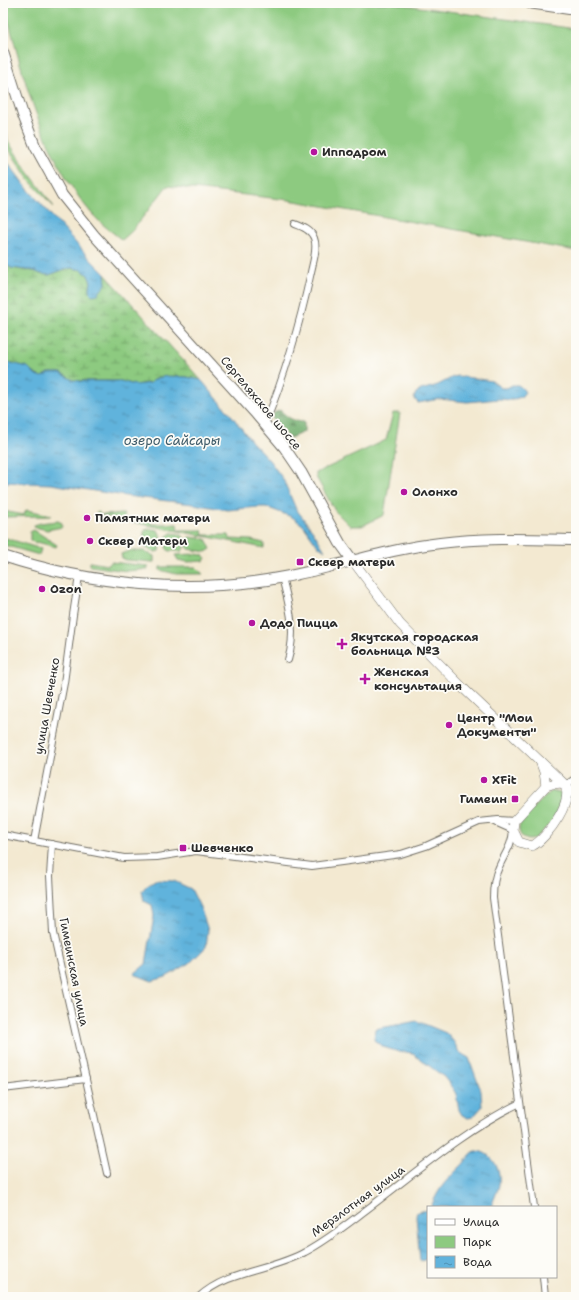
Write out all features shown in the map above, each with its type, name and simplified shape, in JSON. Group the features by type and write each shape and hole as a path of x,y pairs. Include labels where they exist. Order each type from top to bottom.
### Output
{"main road":[{"path":"529,3 576,10"},
{"name":"Сергеляхское шоссе","path":"3,52 34,146 62,195 94,235 265,424 284,447 301,472 340,542 400,624 448,674 576,795"},
{"path":"3,556 50,570 79,576 136,584 213,585 258,581 282,577 353,561 371,555 440,543 504,538 576,540"},
{"path":"540,760 546,786"},
{"path":"556,783 566,785 570,790 572,797 570,813 540,842 532,846 520,842 513,825 546,786 556,783"}],"street":[{"path":"265,424 295,336 307,290 315,249 314,238 306,228 295,224"},
{"name":"улица Шевченко","path":"34,840 64,683 72,615 79,576"},
{"path":"282,577 293,626 292,648 288,660"},
{"path":"566,785 576,778"},
{"path":"3,835 124,858 157,857 196,851 318,865 373,856 401,854 426,846 479,822 491,821 513,825 512,840 495,879 493,898 504,971 534,1206"},
{"path":"507,853 520,842"},
{"name":"Гимеинская улица","path":"52,844 50,876 53,933 107,1173"},
{"path":"3,1089 86,1079"},
{"name":"Мерзлотная улица","path":"199,1297 207,1290 231,1278 291,1259 315,1246 378,1202 453,1143 492,1117 520,1103"},
{"path":"543,1278 545,1297"}],"green space":[{"name":"Ипподром","path":"4,3 391,3 576,29 576,251 289,200 167,186 132,231 122,240 92,214 60,167 47,141 27,87"},
{"path":"3,111 5,114 5,125 8,141 54,207 29,180 6,145 3,139"},
{"path":"3,262 11,268 34,271 49,275 65,269 72,268 82,270 88,275 91,282 89,292 106,284 105,274 201,380 187,377 157,378 150,383 135,385 121,381 80,381 73,380 61,373 49,373 42,377 36,375 28,367 3,361"},
{"path":"280,410 291,419 304,422 304,432 290,438 288,437 272,418 274,413"},
{"path":"393,413 400,413 384,515 362,526 350,526 335,511 316,477 316,473 386,440"},
{"path":"26,510 52,515 3,517 3,511 24,515"},
{"path":"99,512 100,515 124,514 124,519 150,519 151,524 177,524 178,530 202,530 203,535 229,535 230,539 251,540 264,543 264,548 97,515 96,513"},
{"path":"58,521 62,523 62,527 47,530 35,527 34,525 43,523"},
{"path":"34,530 57,545 56,547 37,542 35,543 30,540 30,532"},
{"path":"145,530 158,530 161,538 159,551 155,552 146,548 144,533"},
{"path":"171,533 179,534 184,537 182,542 184,548 182,551 169,551 166,548 168,541 166,537"},
{"path":"189,537 206,539 211,549 206,552 188,549 185,543"},
{"path":"6,538 41,549 39,555 4,545"},
{"path":"130,551 143,551 154,556 154,562 126,560 122,558 121,554"},
{"path":"175,555 203,555 206,558 204,561 187,562 178,560"},
{"path":"90,562 107,565 111,562 148,566 148,569 127,571 90,566"},
{"path":"160,567 196,567 203,574 176,574 160,570"},
{"path":"552,791 563,794 565,809 536,838 530,840 522,837 519,830 520,824 525,817"}],"water":[{"path":"3,156 27,188 105,274 106,284 98,294 92,295 89,292 91,282 88,275 82,270 72,268 65,269 49,275 34,271 11,268 3,262"},
{"name":"озеро Сайсары","path":"3,361 28,367 36,375 42,377 49,373 61,373 73,380 80,381 121,381 135,385 150,383 157,378 167,376 187,377 201,380 252,442 269,460 283,479 296,509 313,531 325,551 318,546 303,525 292,517 266,507 228,510 51,484 3,482"},
{"path":"458,376 492,381 501,388 518,385 525,392 521,397 511,400 499,399 467,402 439,399 418,403 414,398 416,393 421,390 438,385"},
{"path":"155,880 174,881 191,889 200,907 208,930 206,947 190,963 166,977 152,981 134,974 146,964 154,916 152,905 144,901 142,891 147,885"},
{"path":"417,1021 446,1033 454,1042 459,1052 469,1058 481,1091 482,1107 473,1117 468,1118 462,1115 459,1110 456,1094 444,1077 412,1053 399,1052 383,1047 374,1040 375,1029"},
{"path":"474,1152 482,1152 488,1155 496,1164 498,1170 498,1189 491,1206 432,1206 444,1183"},
{"path":"427,1210 427,1259 420,1261 416,1216 417,1212"}],"place":[{"name":"Ипподром","path":"314,152"},
{"name":"Олонхо","path":"404,492"},
{"name":"Памятник матери","path":"87,518"},
{"name":"Сквер Матери","path":"90,541"},
{"name":"Сквер матери","path":"300,562"},
{"name":"Ozon","path":"42,589"},
{"name":"Додо Пицца","path":"252,623"},
{"name":"Якутская городская больница №3","path":"342,644"},
{"name":"Женская консультация","path":"365,679"},
{"name":"Центр \"Мои Документы\"","path":"449,725"},
{"name":"XFit","path":"484,780"},
{"name":"Гимеин","path":"515,799"},
{"name":"Шевченко","path":"183,848"}]}
